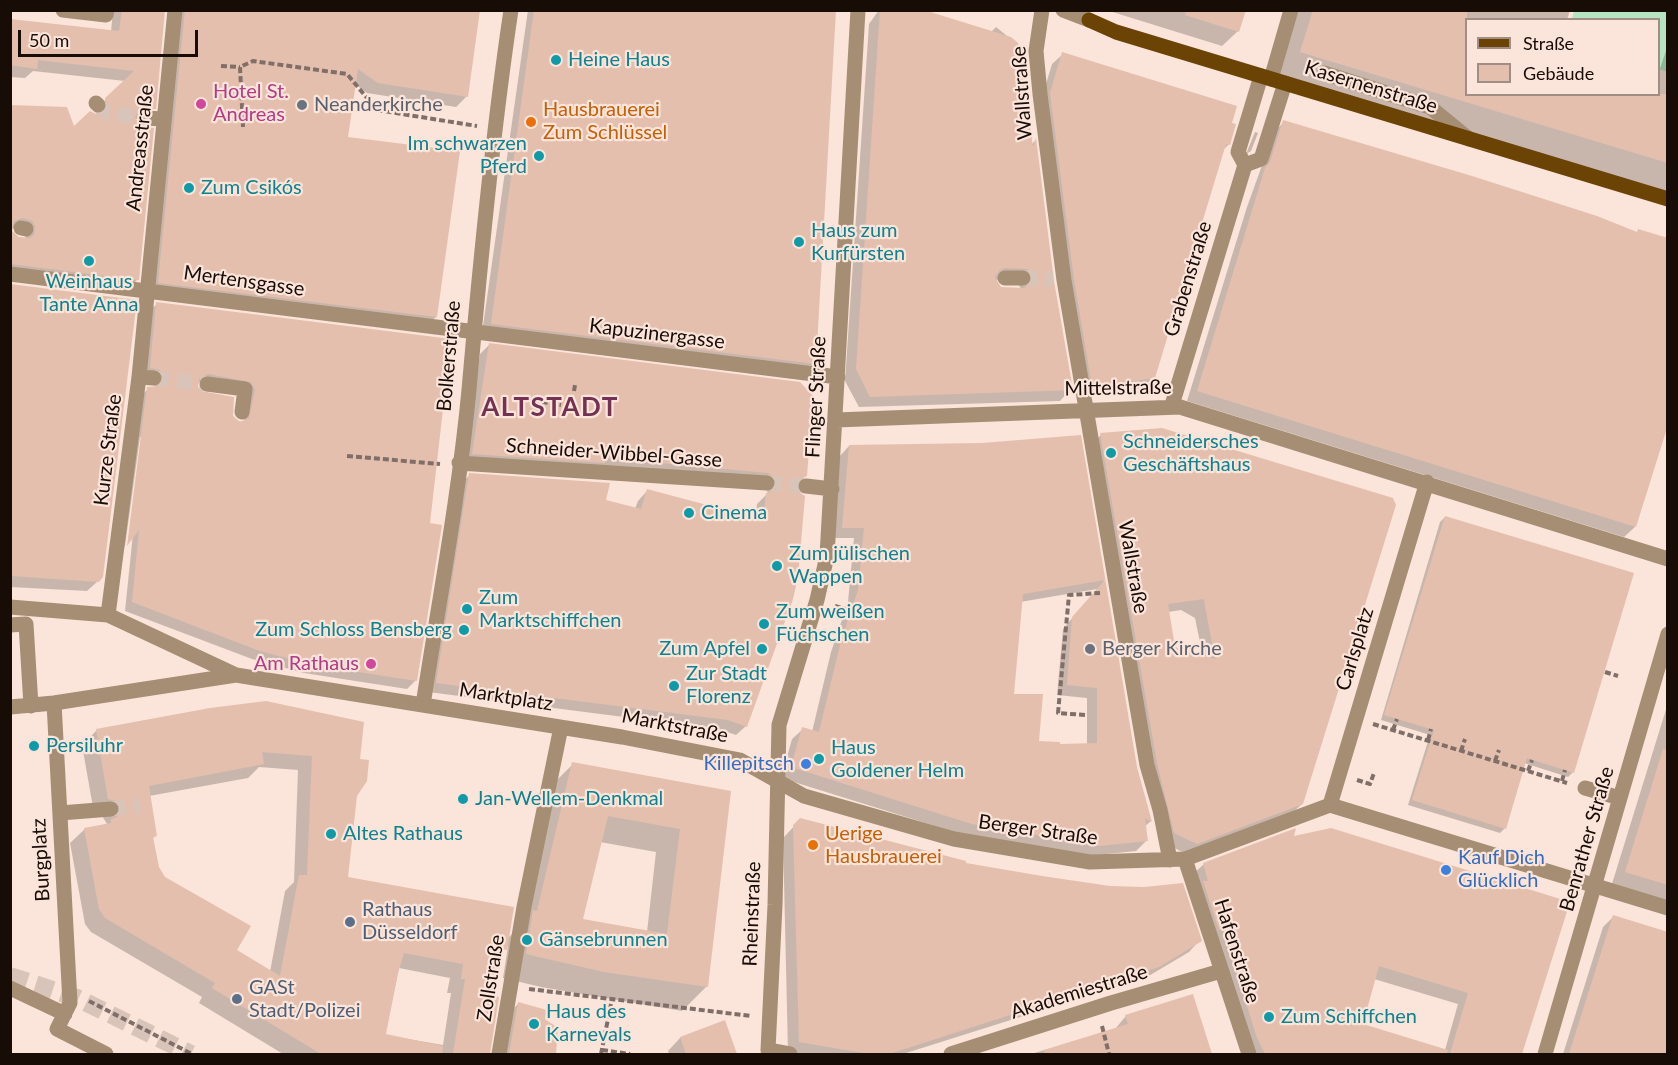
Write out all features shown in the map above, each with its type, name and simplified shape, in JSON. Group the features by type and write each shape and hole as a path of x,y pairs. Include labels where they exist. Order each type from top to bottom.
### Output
{"main road":[{"name":"Kasernenstraße","path":"1089,20 1116,32 1668,199"}],"street":[{"path":"63,10 106,15 107,10"},
{"name":"Andreasstraße","path":"147,289 175,10"},
{"name":"Bolkerstraße","path":"423,705 469,390 472,333 493,129 511,10"},
{"name":"Flinger Straße","path":"777,779 779,725 825,567 832,489 858,10"},
{"name":"Wallstraße","path":"1042,10 1036,51 1058,279 1085,408 1147,765 1178,860"},
{"name":"Kasernenstraße","path":"1063,10 1089,20"},
{"name":"Grabenstraße","path":"1245,165 1261,159 1272,79 1291,10"},
{"path":"1324,73 1430,106 1469,139"},
{"name":"Grabenstraße","path":"1172,405 1245,165 1238,152 1272,79"},
{"path":"145,118 164,119"},
{"name":"Mertensgasse","path":"10,274 147,289 472,333"},
{"path":"1005,278 1023,278"},
{"name":"Kurze Straße","path":"108,615 146,378 147,289"},
{"name":"Kapuzinergasse","path":"472,333 838,377"},
{"path":"207,384 245,389 242,412"},
{"name":"Mittelstraße","path":"836,420 963,417 1085,408 1172,405 1427,482"},
{"name":"Schneider-Wibbel-Gasse","path":"459,465 767,483"},
{"path":"1427,482 1668,559"},
{"name":"Carlsplatz","path":"1330,805 1427,482"},
{"path":"806,486 832,489"},
{"path":"10,607 108,615 236,675"},
{"path":"10,625 26,624 31,706"},
{"name":"Benrather Straße","path":"1545,1054 1668,634"},
{"path":"10,706 54,703 236,675"},
{"name":"Marktplatz","path":"236,675 561,727 524,908"},
{"name":"Burgplatz","path":"54,703 70,1003 57,1029 106,1054"},
{"name":"Marktstraße","path":"561,727 740,760 777,779"},
{"name":"Berger Straße","path":"777,779 804,796 954,839 1090,862 1178,860 1330,805"},
{"name":"Rheinstraße","path":"764,1052 775,905 777,779"},
{"path":"1585,788 1620,798"},
{"path":"1330,805 1668,908"},
{"path":"60,813 111,809"},
{"name":"Hafenstraße","path":"1178,860 1221,971 1249,1054"},
{"name":"Zollstraße","path":"499,1054 524,908"},
{"name":"Akademiestraße","path":"951,1054 1111,1002 1221,971"},
{"path":"10,988 65,1014"},
{"path":"764,1052 790,1054"}],"path":[{"path":"221,66 240,67 253,61 347,74 377,110 493,129"},
{"path":"240,67 243,127"},
{"path":"524,399 561,405"},
{"path":"347,456 459,465"},
{"path":"1085,715 1058,713 1069,595 1116,591"},
{"path":"1605,672 1618,676"},
{"path":"1394,730 1397,718"},
{"path":"1356,719 1585,788"},
{"path":"1428,740 1431,729"},
{"path":"1461,751 1465,739"},
{"path":"1495,761 1499,750"},
{"path":"1528,771 1532,760"},
{"path":"1562,781 1565,770"},
{"path":"510,987 768,1018"},
{"path":"69,991 192,1054"},
{"path":"612,999 601,1052 630,1054"},
{"path":"1106,1044 1109,1054"}],"green space":[{"path":"1574,11 1667,11 1667,72 1660,69 1660,18 1572,18"}],"building":[{"path":"122,10 165,10 156,109 141,109 135,117 140,126 154,128 139,280 10,264 10,105 67,107 74,126 90,111 96,114 104,112 107,107 105,98 134,71 38,60 37,69 10,65 10,19 119,31","holes":["23,218 32,221 35,226 34,235 29,238 19,237 12,231 14,221"]},
{"path":"185,10 480,10 468,97 378,83 358,69 348,137 460,151 437,317 158,283"},
{"path":"534,10 836,10 816,364 491,324"},
{"path":"880,10 924,10 1011,37 1018,43 1033,147 1036,138 1054,281 1073,390 870,397 856,369","holes":["1005,268 1027,269 1032,274 1032,282 1024,288 1001,287 995,277 1000,270"]},
{"path":"1186,10 1246,10 1239,32 1185,15"},
{"path":"1313,10 1467,10 1467,18 1465,18 1465,96 1660,96 1660,94 1668,94 1668,163 1300,52"},
{"path":"1062,52 1237,106 1232,123 1236,124 1230,145 1226,144 1155,378 1092,387 1074,279 1050,93"},
{"path":"1283,120 1472,176 1597,216 1637,232 1638,229 1668,238 1668,425 1636,527 1197,391 1265,168 1270,162"},
{"path":"10,284 137,300 103,577 99,582 12,576"},
{"path":"156,302 451,339 430,523 442,525 417,681 313,665 260,651 132,602 139,530 127,546 147,387 159,386 164,379 160,370 150,368","holes":["208,374 251,382 255,390 249,418 240,422 233,416 234,397 201,391 198,387 199,379"]},
{"path":"489,343 800,382 813,396 807,476 799,480 796,485 800,493 805,496 798,577 793,599 747,727 728,720 436,683 469,473 610,483 606,500 641,509 647,489 707,505 764,513 766,493 772,491 777,484 775,478 768,473 606,458 605,463 472,454"},
{"path":"1162,428 1393,498 1396,505 1303,804 1197,844 1174,833 1157,763 1100,433","holes":["1204,599 1215,659 1175,647 1168,604"]},
{"path":"1081,435 1137,767 1152,822 1145,818 1148,841 1099,846 972,824 791,767 802,727 819,732 841,641 858,590 864,528 842,528 849,445 982,443","holes":["1105,580 1072,617 1067,685 1097,688 1097,743 1060,744 1060,742 1039,741 1043,694 1014,694 1023,594"]},
{"path":"1445,516 1634,573 1574,773 1527,758 1506,829 1412,800 1434,730 1384,715"},
{"path":"266,701 364,722 360,759 369,760 367,781 357,796 348,877 514,907 507,950 502,949 494,996 499,997 490,1054 453,1054 465,979 461,979 463,964 404,953 398,973 386,1034 443,1046 442,1054 321,1054 212,988 215,983 105,918 99,909 84,828 111,823 111,819 117,817 121,809 116,801 108,799 96,729 210,708","holes":["262,752 312,756 307,875 299,875 280,976 237,950 251,926 165,877 159,867 153,837 157,836 149,786 264,764"]},
{"path":"1663,749 1668,750 1668,885 1625,872"},
{"path":"572,762 731,791 708,987 604,972 526,954 533,910 537,911","holes":["608,816 680,829 667,934 583,919"]},
{"path":"800,818 966,861 966,863 1042,876 1110,886 1144,887 1183,883 1202,941 1159,967 889,1054 870,1054 799,1042 793,825"},
{"path":"1296,828 1294,836 1331,828 1570,902 1522,1054 1450,1054 1468,993 1379,966 1363,1024 1448,1050 1447,1054 1265,1054 1257,1038 1223,928 1219,930 1203,881 1208,881 1203,863"},
{"path":"1613,915 1668,932 1668,1054 1569,1054"},
{"path":"1193,994 1212,1054 1045,1054 1044,1050 1128,1024 1125,1015"},
{"name":"Haus des Karnevals","path":"518,1002 547,1010 545,1019 558,1028 556,1054 509,1054"},
{"path":"725,1020 737,1054 686,1054 680,1037"}],"tunnel":[{"path":"98,105 107,113 145,118"},
{"path":"1023,278 1053,279"},
{"path":"154,378 207,384"},
{"path":"767,483 806,486"},
{"path":"111,809 139,805"},
{"path":"10,976 77,998 191,1054"}],"place":[{"name":"Heine Haus","path":"556,60"},
{"name":"Hotel St. Andreas","path":"201,104"},
{"name":"Neanderkirche","path":"302,105"},
{"name":"Hausbrauerei Zum Schlüssel","path":"531,122"},
{"name":"Im schwarzen Pferd","path":"539,156"},
{"name":"Zum Csikós","path":"189,188"},
{"name":"Haus zum Kurfürsten","path":"799,242"},
{"name":"Weinhaus Tante Anna","path":"89,261"},
{"name":"Schneidersches Geschäftshaus","path":"1111,453"},
{"name":"Cinema","path":"689,513"},
{"name":"Zum jülischen Wappen","path":"777,566"},
{"name":"Zum Marktschiffchen","path":"467,609"},
{"name":"Zum weißen Füchschen","path":"764,624"},
{"name":"Zum Schloss Bensberg","path":"464,630"},
{"name":"Zum Apfel","path":"762,649"},
{"name":"Berger Kirche","path":"1090,649"},
{"name":"Am Rathaus","path":"371,664"},
{"name":"Zur Stadt Florenz","path":"674,686"},
{"name":"Persiluhr","path":"34,746"},
{"name":"Haus Goldener Helm","path":"819,759"},
{"name":"Killepitsch","path":"806,764"},
{"name":"Jan-Wellem-Denkmal","path":"463,799"},
{"name":"Altes Rathaus","path":"331,834"},
{"name":"Uerige Hausbrauerei","path":"813,845"},
{"name":"Kauf Dich Glücklich","path":"1446,870"},
{"name":"Rathaus Düsseldorf","path":"350,922"},
{"name":"Gänsebrunnen","path":"527,940"},
{"name":"GASt Stadt/Polizei","path":"237,999"},
{"name":"Zum Schiffchen","path":"1269,1017"},
{"name":"Haus des Karnevals","path":"534,1024"}],"district":[{"name":"ALTSTADT","path":"550,408"}]}
